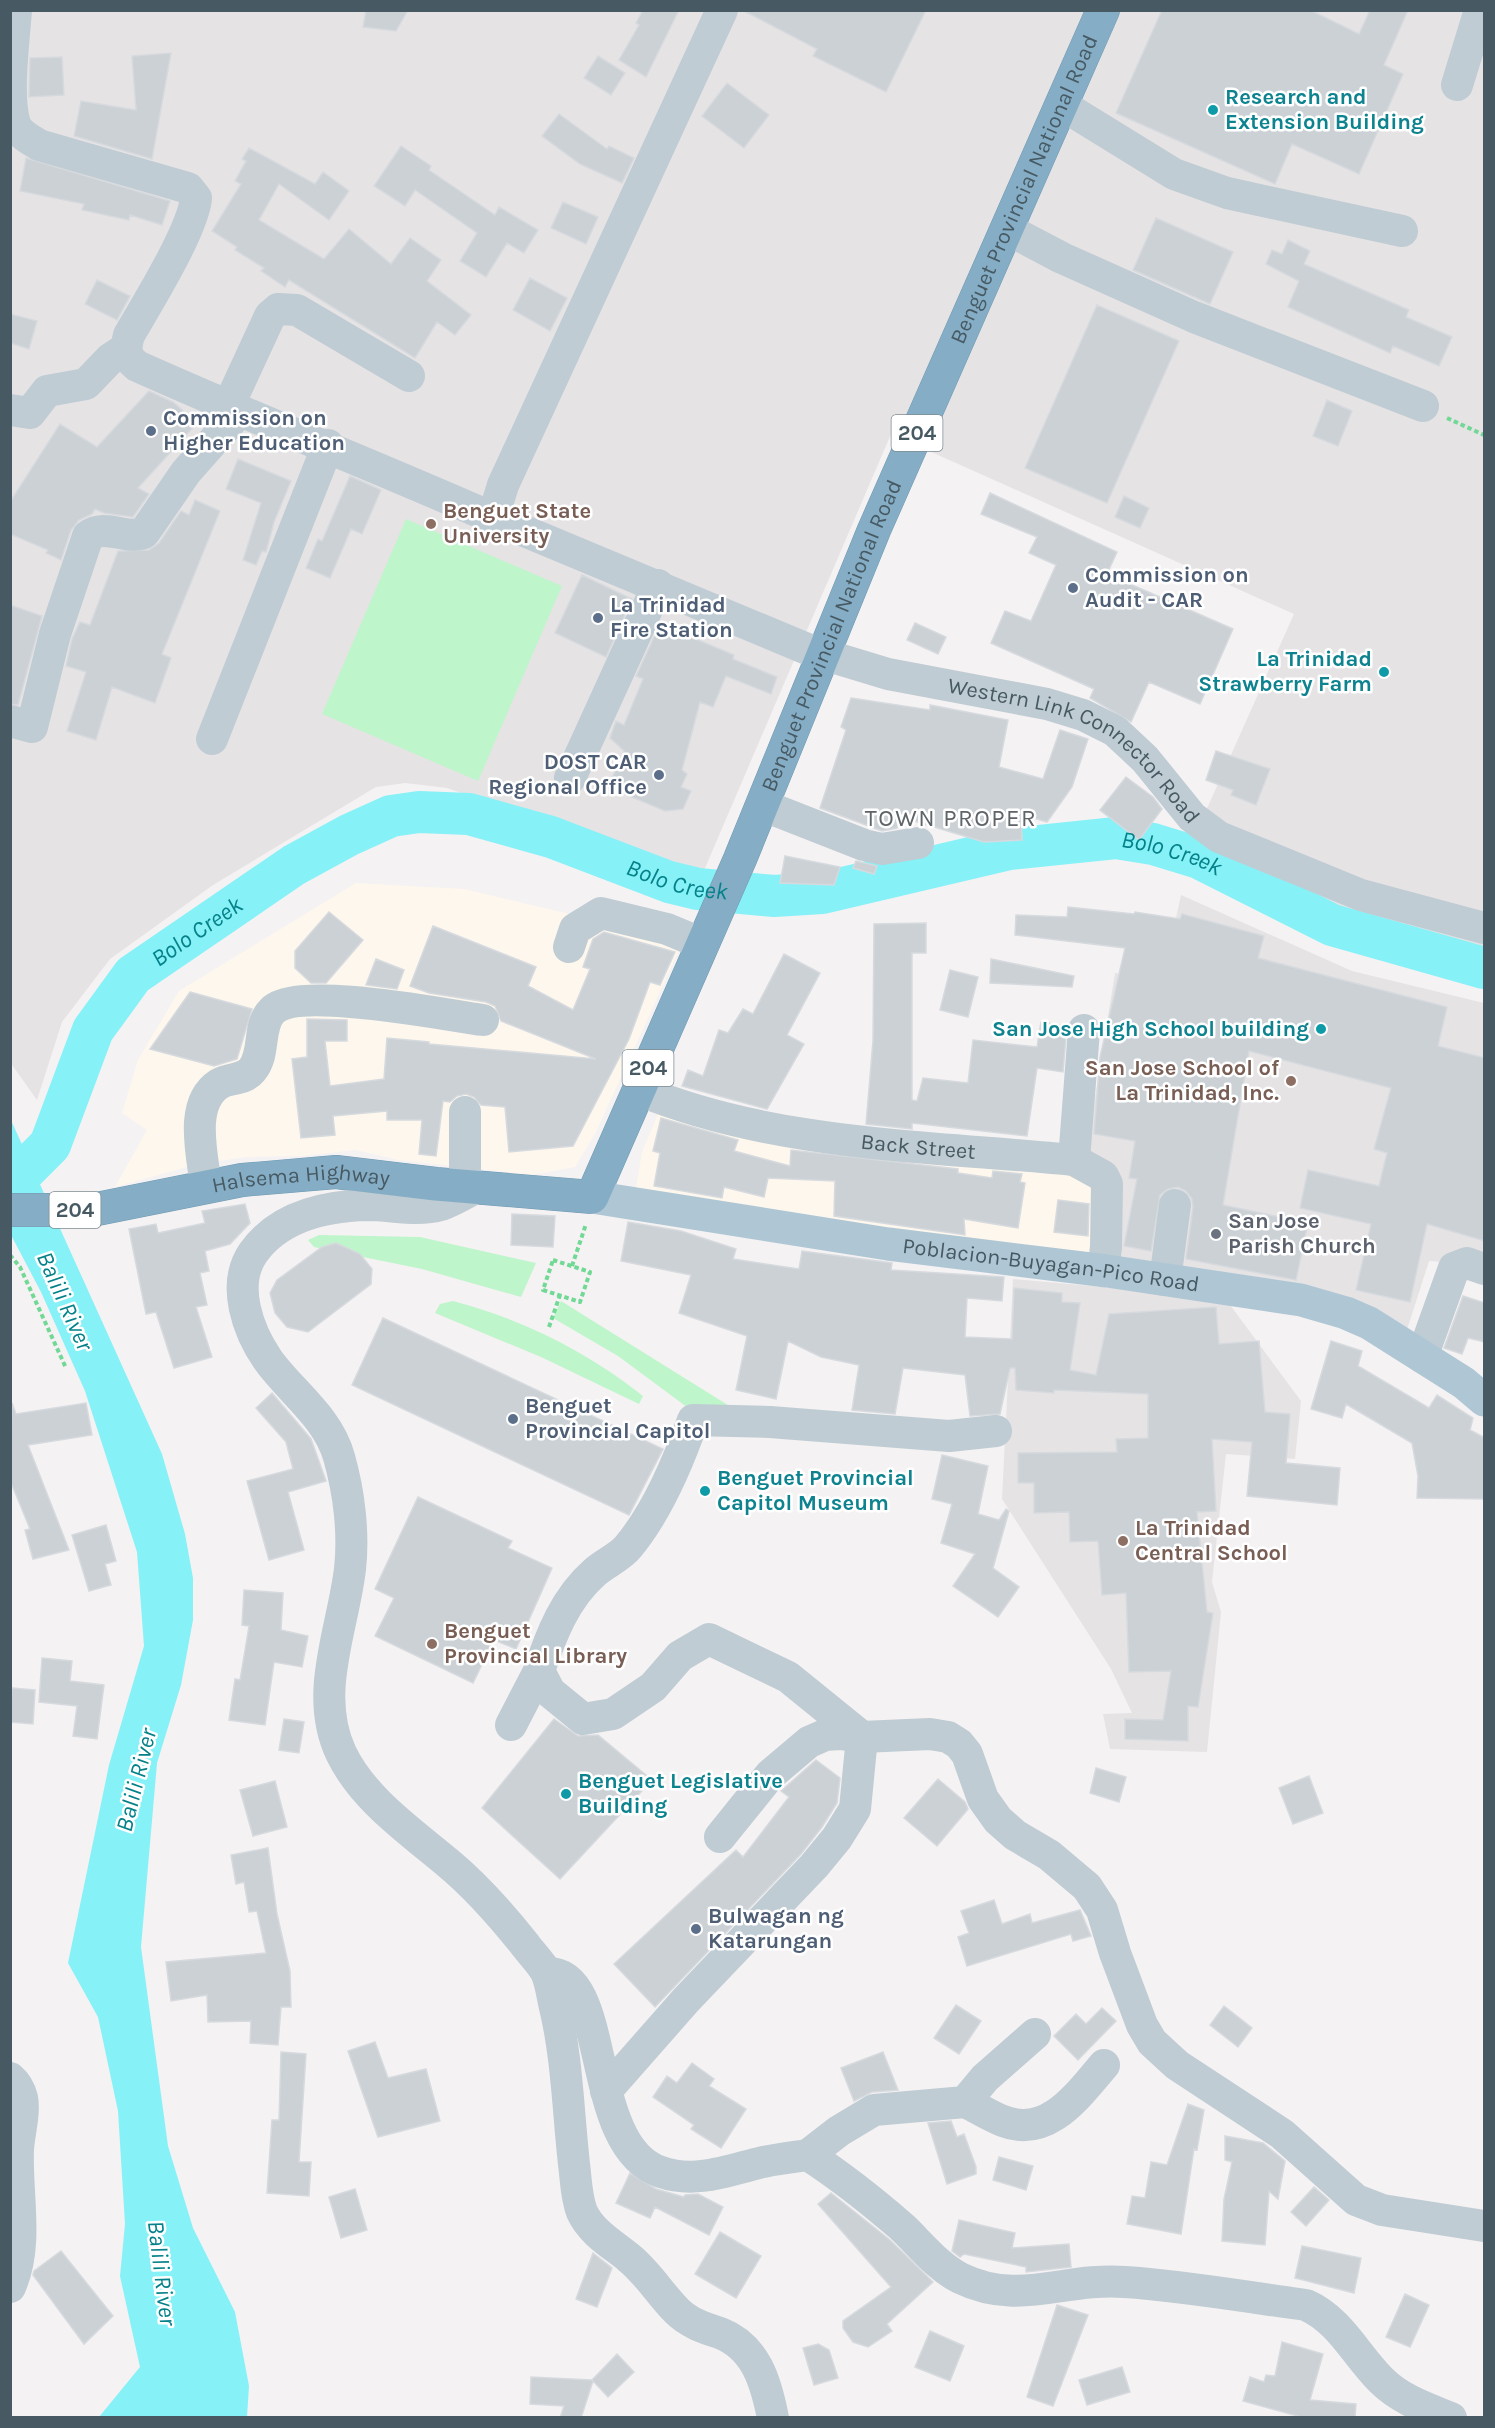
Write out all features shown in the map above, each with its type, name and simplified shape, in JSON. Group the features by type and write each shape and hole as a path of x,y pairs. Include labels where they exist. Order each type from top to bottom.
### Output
{"highway":[{"name":"Benguet Provincial National Road","path":"592,1197 740,859 874,530 1103,10"},
{"name":"Halsema Highway","path":"10,1210 92,1209 139,1202 242,1180 336,1172 471,1187 592,1197"}],"main road":[{"name":"Poblacion-Buyagan-Pico Road","path":"592,1197 888,1244 1102,1271 1301,1300 1346,1313 1369,1323 1485,1400"}],"street":[{"path":"10,410 30,413 47,391 86,384 110,359 125,349 129,335 195,209 196,198 188,188 39,145 15,125 12,93 16,10"},
{"path":"493,518 503,485 722,10"},
{"path":"1458,85 1480,10"},
{"path":"1062,105 1173,174 1227,193 1402,231"},
{"path":"1008,229 1062,258 1194,317 1423,406"},
{"path":"10,721 32,728 55,634 88,536 102,530 137,536 144,533 186,472 234,409 270,316 278,309 297,310 410,376"},
{"name":"Western Link Connector Road","path":"125,349 128,358 137,366 234,409 328,446 493,518 823,654 888,674 1047,704 1083,715 1114,731 1145,759 1192,817 1219,837 1361,895 1485,928"},
{"path":"212,739 328,446"},
{"path":"570,778 658,585"},
{"path":"762,804 873,847 882,849 918,843"},
{"path":"569,947 575,929 601,913 668,929 704,941"},
{"path":"206,1187 200,1121 203,1104 220,1083 241,1079 256,1066 265,1025 275,1008 283,1004 320,999 483,1020"},
{"path":"1074,1160 1084,1030"},
{"name":"Back Street","path":"639,1090 676,1104 794,1132 1074,1160 1103,1176 1107,1184 1107,1236 1102,1271"},
{"path":"465,1112 471,1187 440,1205 413,1209 370,1205 325,1209 297,1218 270,1232 250,1258 242,1287 245,1313 267,1359 308,1404 335,1442 347,1485 350,1565 332,1666 331,1713 340,1752 366,1791 403,1826 454,1867 506,1920 547,1973 562,2034 574,2159 583,2214 601,2236 631,2259 656,2283 677,2312 692,2324 732,2338 745,2347 756,2361 773,2418"},
{"path":"1165,1280 1175,1205"},
{"path":"1422,1357 1455,1268 1467,1263 1485,1269"},
{"path":"511,1725 539,1671 553,1633 572,1597 593,1573 628,1548 663,1492 693,1420 770,1422 949,1436 996,1431"},
{"path":"539,1671 550,1692 583,1719 614,1714 653,1687 680,1656 709,1639 788,1677 862,1737"},
{"path":"720,1837 770,1775 809,1742 825,1735 862,1737 930,1734 948,1737 960,1744 967,1754 983,1799 998,1820 1015,1835 1048,1855 1087,1887 1102,1910 1115,1953 1142,2025 1152,2042 1177,2065 1282,2134 1356,2199 1382,2211 1484,2224"},
{"path":"606,2091 686,2000 814,1866 837,1838 855,1809 862,1737"},
{"path":"547,1973 558,1972 571,1980 583,1998 606,2091 621,2139 639,2161 659,2172 677,2176 721,2175 763,2162 808,2155 839,2131 874,2110 965,2102 1004,2121 1024,2126 1044,2121 1064,2110 1104,2065"},
{"path":"965,2102 986,2078 1035,2034"},
{"path":"10,2078 20,2090 23,2100 18,2149 21,2247 18,2270 10,2287"},
{"path":"808,2155 859,2189 957,2277 987,2290 1017,2292 1079,2282 1124,2282 1305,2305 1323,2312 1334,2322 1382,2381 1412,2404 1451,2418"}],"path":[{"path":"1423,406 1485,435"},
{"path":"572,1266 585,1229 592,1197"},
{"path":"10,1255 20,1267 66,1368"},
{"path":"553,1260 572,1266 590,1272 580,1302 543,1290 553,1260"},
{"path":"549,1328 560,1295"}],"shaded area":[{"name":"Benguet State University","path":"10,11 1484,11 1484,978 1388,954 1306,918 1264,892 1187,853 1294,614 891,434 702,875 447,788 405,783 376,787 213,885 110,959 62,1022 37,1100 10,1062"},
{"path":"356,883 464,889 683,941 596,1132 575,1167 531,1175 399,1160 355,1150 302,1156 247,1157 198,1164 115,1187 147,1130 122,1113 138,1060 179,991"},
{"name":"San Jose School of La Trinidad, Inc.","path":"1181,895 1352,971 1484,1003 1484,1265 1429,1261 1406,1333 1116,1261 1085,1160 1115,973 1162,982"},
{"path":"665,1098 1065,1170 1103,1189 1099,1256 635,1194 642,1152"},
{"name":"La Trinidad Central School","path":"1013,1279 1225,1298 1301,1401 1295,1459 1226,1454 1212,1582 1221,1612 1207,1752 1110,1749 1103,1714 1132,1713 1111,1669 1002,1499"}],"green space":[{"path":"406,519 562,586 478,781 322,714"},
{"path":"319,1235 420,1237 536,1263 521,1297 422,1269 314,1247 308,1240"},
{"path":"453,1301 529,1327 577,1351 643,1396 639,1404 541,1357 435,1313 440,1304"},
{"path":"561,1301 731,1407 699,1416 618,1356 553,1318"}],"water":[{"name":"Balili River","path":"10,1118 162,1454 185,1534 193,1578 193,1620 181,1685 157,1763 141,1947 168,2146 193,2228 235,2312 249,2386 247,2417 99,2417 140,2367 120,2276 125,2224 118,2111 98,2017 68,1963 109,1765 144,1646 137,1552 85,1391 41,1292 11,1235"}],"building":[{"path":"366,10 408,10 396,31 363,27"},
{"path":"643,10 679,10 646,77 619,60 639,25 636,23"},
{"path":"742,10 926,10 886,92 813,56 817,49"},
{"path":"1162,10 1310,10 1359,34 1370,10 1408,10 1384,65 1403,74 1359,174 1292,144 1275,184 1116,113"},
{"path":"171,53 152,159 74,136 81,101 136,110 132,56"},
{"path":"598,56 625,73 611,95 584,78"},
{"path":"62,57 64,95 29,97 30,58"},
{"path":"727,83 769,115 744,148 702,116"},
{"path":"559,114 607,149 609,146 634,158 622,183 580,164 542,136"},
{"path":"401,146 431,166 429,170 495,215 499,207 538,230 524,253 507,243 486,277 460,261 477,233 415,190 405,206 374,186"},
{"path":"249,148 315,184 323,172 349,191 329,220 279,184 259,220 324,259 349,229 391,264 410,238 441,260 427,281 471,315 455,335 437,322 415,358 289,280 285,287 261,271 264,268 235,250 237,247 212,231 241,184 235,181 246,161 242,159"},
{"path":"26,158 170,201 162,225 130,215 129,220 82,210 84,204 20,191"},
{"path":"563,202 598,217 586,244 551,228"},
{"path":"1156,218 1233,252 1210,304 1133,270"},
{"path":"1288,240 1310,251 1304,264 1409,310 1406,317 1452,337 1439,366 1393,346 1390,353 1288,307 1299,281 1266,264 1272,250 1282,254"},
{"path":"530,278 567,298 550,331 513,310"},
{"path":"97,280 130,296 117,320 85,304"},
{"path":"1097,305 1179,341 1107,503 1025,468"},
{"path":"10,314 37,321 29,349 10,343"},
{"path":"149,391 173,402 197,423 138,488 149,494 133,517 104,513 95,509 92,514 79,520 71,530 61,560 46,553 48,550 10,534 10,502 60,424 97,447"},
{"path":"1327,400 1352,411 1338,446 1313,436"},
{"path":"238,459 291,481 274,522 266,552 262,551 256,565 243,560 261,503 226,489"},
{"path":"350,476 381,490 362,534 351,529 330,578 306,568 318,539 322,541"},
{"path":"990,493 1117,552 1107,574 1233,629 1200,704 1149,682 1131,722 1090,698 1094,689 991,643 1005,611 1031,621 1056,565 1029,553 1037,537 981,514"},
{"path":"1124,496 1149,508 1140,528 1115,517"},
{"path":"195,500 220,511 162,654 171,658 155,703 112,687 96,740 67,731 86,672 66,666 72,639 80,622 90,625 118,551 149,550 159,543 181,511 189,515"},
{"name":"La Trinidad Fire Station","path":"582,575 632,599 606,657 555,633"},
{"path":"10,605 42,616 18,705 10,704"},
{"path":"915,623 946,637 938,654 907,640"},
{"path":"660,624 734,655 733,659 777,677 771,694 726,676 713,707 700,702 682,770 687,774 681,787 691,791 683,809 665,811 608,787 624,751 610,738 616,721 624,725 643,679 636,676"},
{"path":"851,698 930,710 930,705 1008,720 999,767 1043,779 1060,730 1088,739 1072,787 1047,822 1021,814 1022,840 984,842 901,817 897,828 882,831 820,808 846,730 841,727"},
{"path":"1216,751 1270,769 1256,805 1231,795 1233,790 1206,780"},
{"path":"1126,777 1153,797 1162,809 1139,840 1100,810"},
{"path":"785,856 840,867 834,885 780,883"},
{"path":"856,861 877,866 874,874 853,868"},
{"name":"San Jose School of La Trinidad, Inc.","path":"1068,907 1134,914 1135,912 1180,919 1182,914 1264,936 1258,958 1447,1007 1438,1046 1485,1058 1485,1241 1427,1224 1410,1302 1356,1290 1371,1224 1300,1208 1308,1170 1379,1186 1387,1153 1374,1149 1391,1088 1249,1051 1223,1205 1308,1223 1296,1280 1186,1259 1193,1207 1192,1199 1186,1191 1178,1187 1168,1189 1160,1195 1151,1251 1124,1246 1137,1179 1129,1178 1135,1141 1094,1134 1100,1057 1125,948 1015,935 1016,915 1067,917"},
{"path":"329,912 363,940 326,983 311,983 295,968 295,951"},
{"path":"926,923 926,953 912,953 912,1100 917,1101 923,1078 968,1083 973,1040 1037,1047 1041,1022 1067,1026 1063,1072 1037,1068 1027,1136 912,1123 912,1129 866,1124 873,1041 874,924"},
{"path":"433,926 536,967 528,986 573,1010 590,969 583,967 593,939 604,932 675,952 660,985 650,982 629,1039 573,1146 509,1152 505,1107 481,1105 474,1097 466,1094 457,1096 450,1102 443,1101 436,1156 419,1154 422,1120 387,1120 387,1111 333,1116 335,1135 301,1138 292,1059 307,1057 307,1019 347,1020 347,1041 325,1041 330,1086 384,1079 387,1038 596,1059 501,1021 495,1006 486,1002 429,993 410,986"},
{"path":"784,954 820,973 787,1035 804,1044 767,1109 682,1086 688,1070 703,1076 719,1030 728,1033 743,1009 753,1014"},
{"path":"376,959 404,970 397,989 366,985"},
{"path":"991,959 1074,976 1072,987 990,983"},
{"path":"950,970 978,977 968,1017 940,1010"},
{"path":"190,992 252,1009 237,1059 214,1066 150,1049"},
{"path":"661,1118 738,1140 734,1151 790,1166 791,1150 958,1169 958,1173 992,1178 993,1171 1022,1174 1020,1182 1025,1183 1018,1228 964,1219 965,1235 834,1216 835,1181 768,1178 764,1197 724,1187 722,1198 654,1186 660,1153 653,1151"},
{"path":"1058,1200 1089,1204 1088,1236 1054,1232"},
{"path":"245,1204 250,1223 230,1244 205,1251 209,1271 200,1273 207,1305 196,1307 212,1357 174,1368 156,1312 146,1314 129,1229 156,1224 158,1233 205,1223 202,1211"},
{"path":"512,1214 555,1216 553,1247 511,1245"},
{"path":"628,1222 681,1231 736,1249 733,1259 799,1269 802,1251 892,1263 891,1270 1004,1277 1002,1301 967,1298 965,1337 1012,1339 1014,1288 1062,1293 1062,1302 1080,1303 1070,1370 1096,1375 1109,1314 1216,1307 1219,1344 1259,1341 1265,1412 1290,1414 1286,1463 1340,1468 1337,1505 1247,1496 1252,1442 1212,1439 1216,1511 1197,1512 1207,1612 1213,1613 1198,1707 1188,1706 1188,1741 1125,1739 1125,1719 1163,1720 1171,1671 1129,1672 1126,1593 1102,1595 1098,1541 1070,1542 1069,1512 1034,1513 1034,1483 1018,1483 1018,1453 1117,1452 1116,1439 1148,1438 1148,1394 1054,1390 1054,1393 1016,1390 1015,1368 1010,1368 1000,1414 970,1416 965,1375 903,1368 895,1414 852,1410 859,1365 821,1357 788,1341 776,1399 736,1390 747,1336 679,1313 691,1275 621,1261"},
{"path":"336,1243 360,1254 372,1269 371,1284 308,1332 287,1327 275,1313 270,1293 277,1280 322,1247"},
{"path":"1463,1296 1485,1303 1485,1342 1468,1338 1462,1354 1444,1348"},
{"name":"Benguet Provincial Capitol","path":"383,1318 663,1449 629,1515 352,1385"},
{"path":"1331,1341 1362,1351 1358,1366 1429,1408 1437,1395 1473,1418 1470,1430 1485,1438 1485,1499 1417,1498 1418,1476 1412,1443 1346,1404 1342,1418 1311,1409"},
{"path":"272,1393 311,1439 326,1481 288,1492 304,1550 269,1560 247,1481 293,1469 286,1442 256,1408"},
{"path":"12,1403 16,1414 86,1403 92,1435 28,1445 69,1550 33,1559 25,1530 30,1529 10,1480"},
{"path":"942,1455 988,1466 978,1514 999,1520 1006,1509 1009,1511 993,1568 1019,1587 998,1617 953,1586 975,1554 941,1543 952,1504 932,1499"},
{"path":"418,1497 512,1541 508,1548 552,1568 516,1649 494,1640 473,1683 375,1636 394,1598 375,1589"},
{"path":"106,1525 116,1561 105,1564 111,1585 89,1591 72,1535"},
{"path":"244,1590 283,1593 281,1630 308,1636 302,1667 274,1662 265,1725 229,1720 235,1679 240,1680 249,1626 242,1625"},
{"path":"42,1658 72,1661 70,1681 104,1685 97,1739 73,1736 77,1706 39,1702"},
{"path":"12,1688 35,1690 33,1724 10,1722"},
{"path":"284,1719 304,1722 299,1753 279,1750"},
{"name":"Benguet Legislative Building","path":"554,1719 578,1736 598,1735 652,1780 560,1879 482,1808"},
{"name":"Bulwagan ng Katarungan","path":"816,1760 840,1778 837,1803 822,1827 801,1854 655,2007 614,1964 736,1850 743,1857 789,1797 781,1791"},
{"path":"1096,1768 1126,1777 1119,1802 1090,1793"},
{"path":"1309,1776 1323,1813 1293,1824 1279,1788"},
{"path":"938,1779 965,1802 968,1809 937,1846 904,1818"},
{"path":"275,1781 287,1827 253,1836 240,1790"},
{"path":"268,1848 277,1914 290,1971 291,2007 281,2007 278,2045 250,2043 251,2021 208,2022 207,1995 171,2001 166,1962 266,1953 257,1911 249,1912 244,1882 236,1884 231,1855"},
{"path":"994,1900 1002,1924 1030,1914 1032,1923 1080,1910 1091,1936 1073,1941 1071,1934 967,1966 958,1937 969,1933 961,1911"},
{"path":"956,2005 981,2021 959,2054 934,2038"},
{"path":"1224,2006 1252,2028 1238,2047 1210,2025"},
{"path":"1102,2008 1116,2021 1078,2060 1054,2036 1076,2014 1086,2024"},
{"path":"375,2042 388,2078 426,2069 440,2121 378,2137 348,2051"},
{"path":"281,2052 306,2054 299,2162 311,2162 309,2196 267,2193 272,2120 279,2120"},
{"path":"883,2052 898,2090 872,2092 854,2101 841,2068"},
{"path":"692,2063 714,2079 709,2086 746,2109 721,2148 691,2129 694,2125 653,2097 667,2076 677,2083"},
{"path":"1188,2104 1204,2110 1197,2150 1194,2149 1181,2234 1127,2224 1132,2196 1145,2198 1151,2162 1167,2165"},
{"path":"951,2121 957,2137 964,2134 976,2167 976,2174 947,2184 928,2123"},
{"path":"1225,2136 1263,2143 1285,2161 1278,2199 1269,2191 1265,2245 1222,2241 1224,2199 1232,2162 1225,2160"},
{"path":"999,2157 1033,2166 1026,2190 993,2180"},
{"path":"630,2173 656,2189 684,2197 698,2194 723,2207 709,2235 655,2207 650,2218 616,2203"},
{"path":"1314,2187 1329,2200 1306,2226 1291,2212"},
{"path":"355,2189 367,2230 341,2238 329,2197"},
{"path":"831,2193 890,2240 933,2282 887,2324 892,2331 868,2347 853,2342 843,2328 843,2321 891,2287 818,2204"},
{"path":"959,2220 1015,2233 1012,2248 1069,2244 1071,2267 1026,2272 1026,2267 964,2254 960,2257 952,2251"},
{"path":"720,2232 761,2256 736,2298 695,2274"},
{"path":"1302,2246 1361,2258 1354,2293 1295,2278"},
{"path":"61,2251 113,2316 84,2344 33,2275 34,2271"},
{"path":"593,2253 612,2268 597,2307 576,2299"},
{"path":"1405,2294 1429,2305 1410,2347 1386,2337"},
{"path":"1057,2305 1088,2315 1053,2406 1027,2397"},
{"path":"930,2331 964,2346 950,2381 915,2367"},
{"path":"1282,2342 1323,2354 1310,2400 1356,2404 1355,2418 1305,2418 1243,2401 1250,2377 1264,2382 1266,2375 1275,2376"},
{"path":"818,2344 829,2350 838,2378 814,2385 803,2348"},
{"path":"617,2354 634,2372 608,2397 593,2381 581,2418 560,2418 564,2406 530,2404 531,2377 592,2380"},
{"path":"1122,2367 1130,2392 1087,2405 1079,2380"}],"waterway":[{"name":"Bolo Creek","path":"16,1179 50,1145 93,1030 133,975 294,865 349,835 391,816 419,812 469,814 551,837 669,882 698,889 774,896 822,893 1009,849 1116,838 1153,844 1199,858 1332,925 1484,968"}],"place":[{"name":"Research and Extension Building","path":"1213,110"},
{"name":"Commission on Higher Education","path":"151,431"},
{"name":"Benguet State University","path":"431,524"},
{"name":"Commission on Audit - CAR","path":"1073,588"},
{"name":"La Trinidad Fire Station","path":"598,618"},
{"name":"La Trinidad Strawberry Farm","path":"1384,672"},
{"name":"DOST CAR Regional Office","path":"659,775"},
{"name":"San Jose High School building","path":"1321,1029"},
{"name":"San Jose School of La Trinidad, Inc.","path":"1291,1081"},
{"name":"San Jose Parish Church","path":"1216,1234"},
{"name":"Benguet Provincial Capitol","path":"513,1419"},
{"name":"Benguet Provincial Capitol Museum","path":"705,1491"},
{"name":"La Trinidad Central School","path":"1123,1541"},
{"name":"Benguet Provincial Library","path":"432,1644"},
{"name":"Benguet Legislative Building","path":"566,1794"},
{"name":"Bulwagan ng Katarungan","path":"696,1929"}],"district":[{"name":"TOWN PROPER","path":"951,818"}]}
